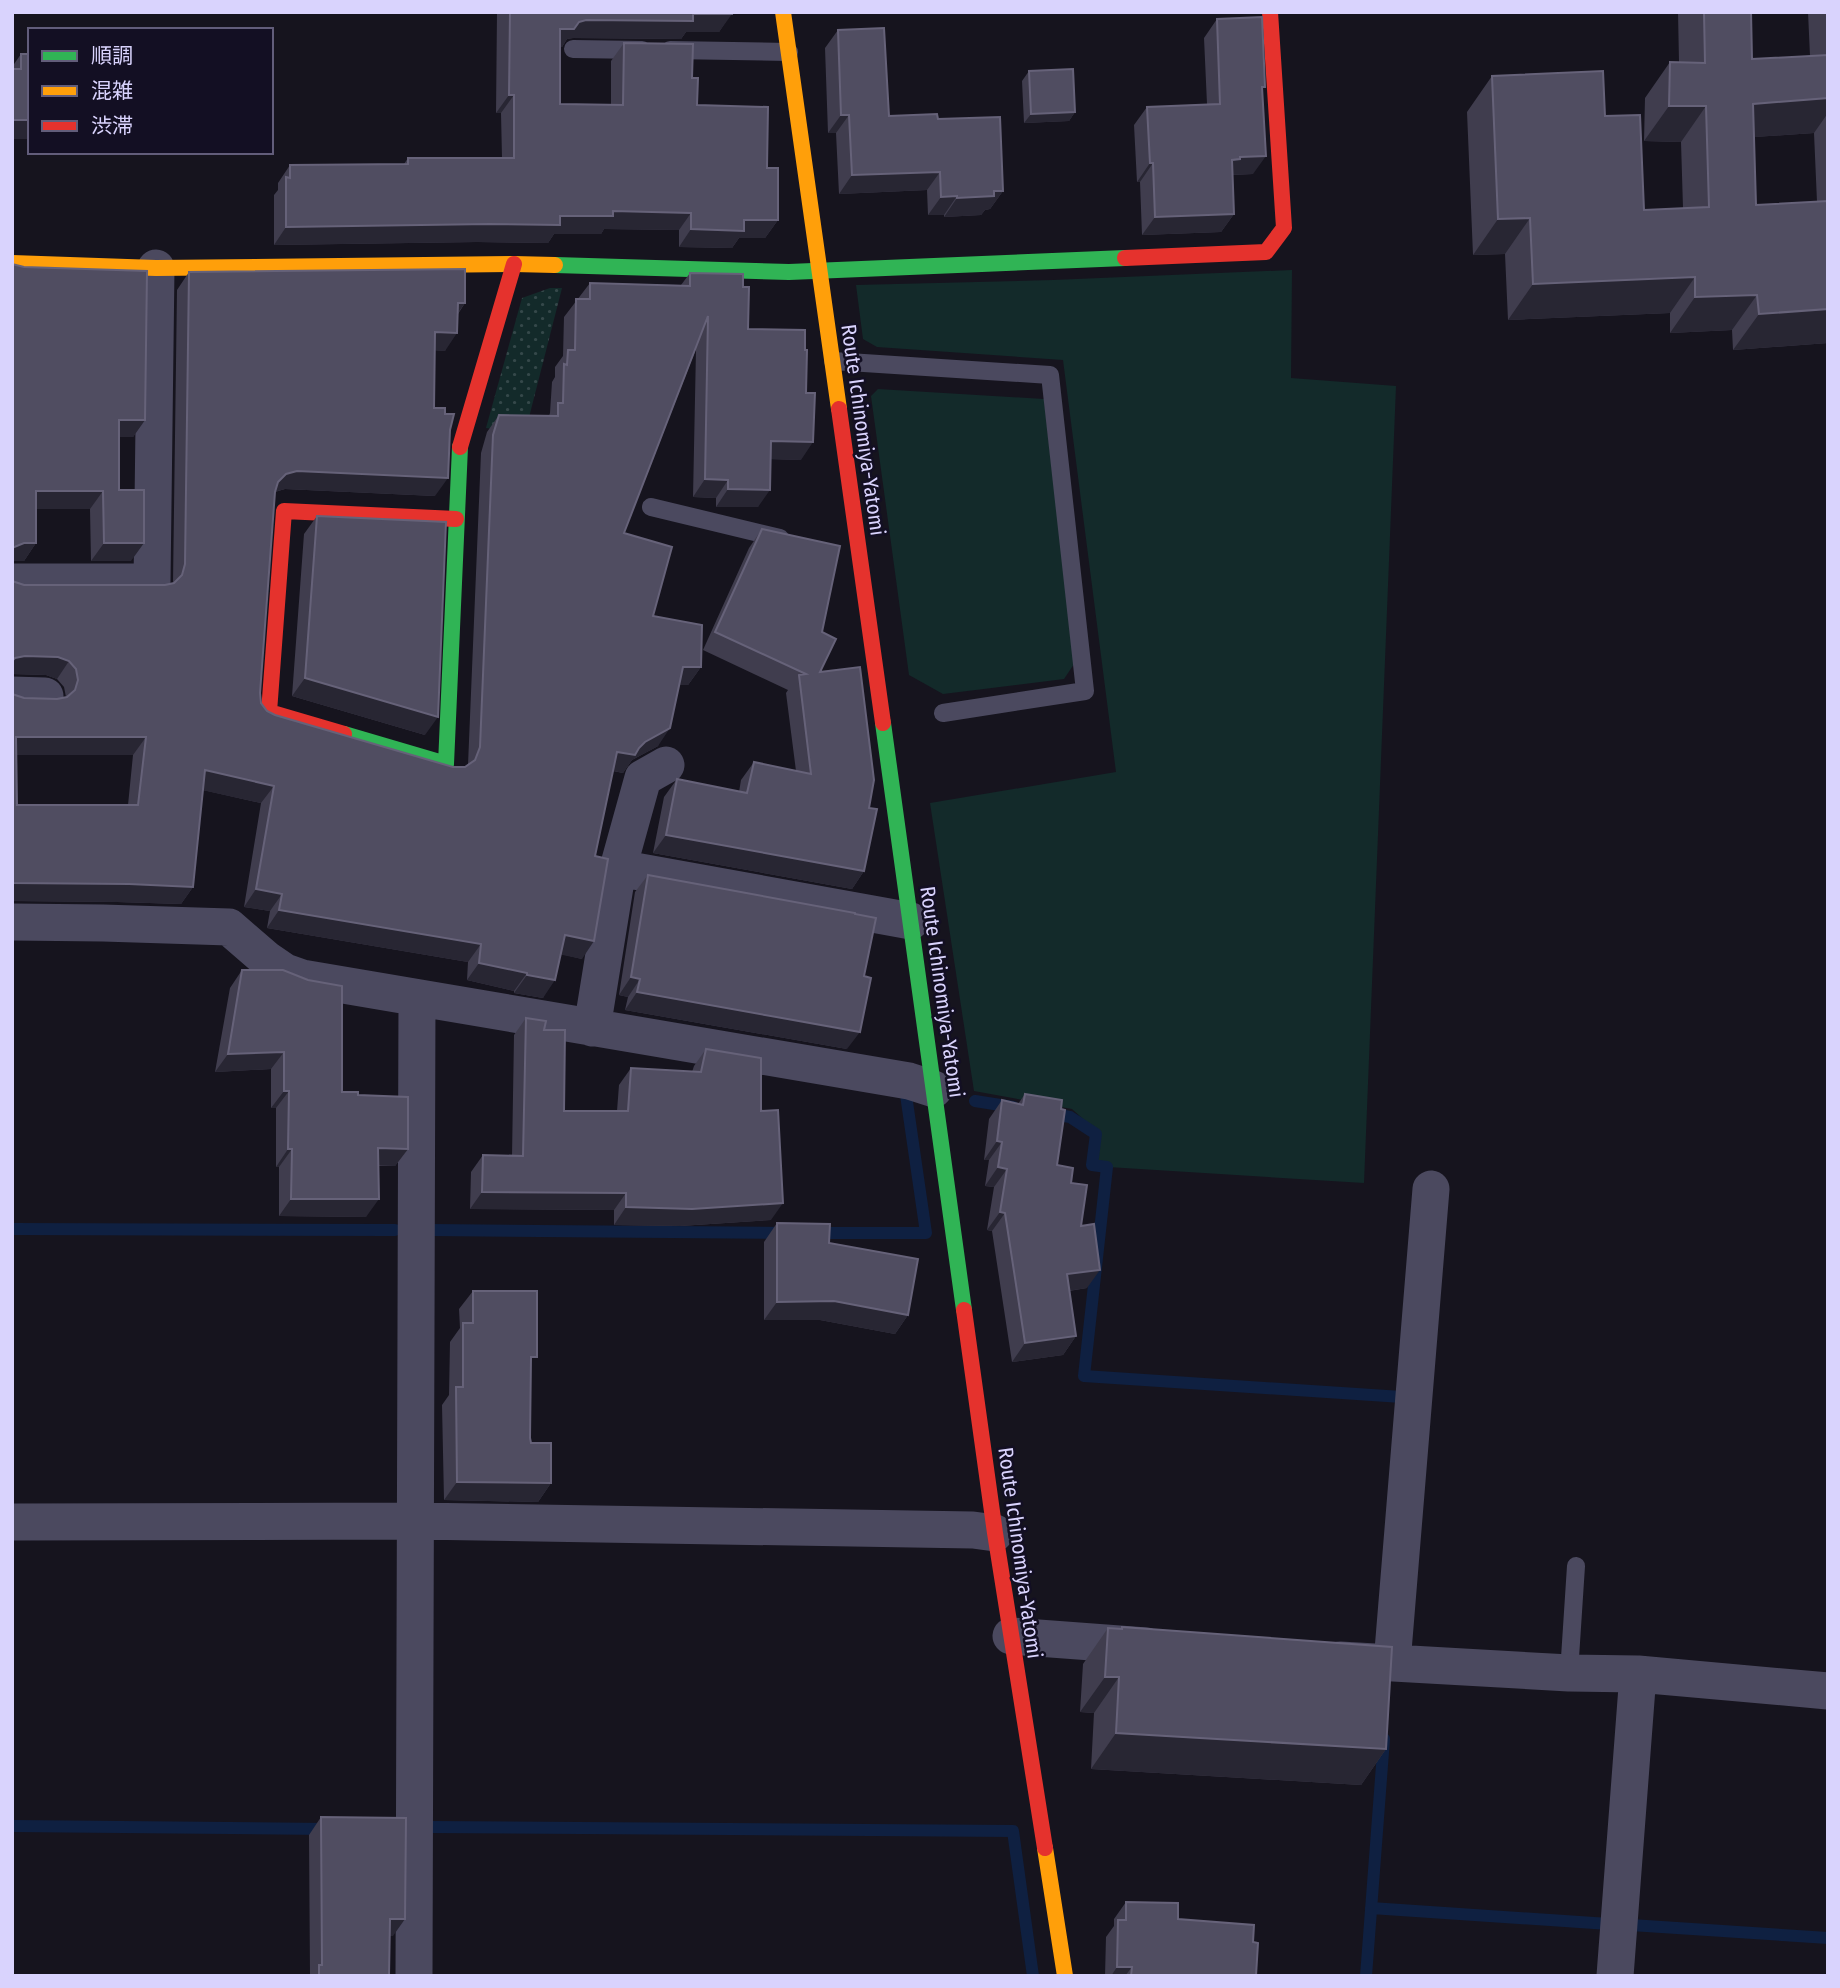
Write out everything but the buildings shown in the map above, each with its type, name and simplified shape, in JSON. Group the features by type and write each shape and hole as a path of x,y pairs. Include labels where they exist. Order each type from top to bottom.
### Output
{"street":[{"name":"Route Ichinomiya-Yatomi","path":"783,12 995,1533 1065,1976"},
{"path":"12,263 156,268 514,264 820,271 1266,252 1283,228 1270,12"},
{"path":"456,519 284,511 269,712 446,764 459,449 514,264"},
{"path":"12,582 152,582 156,268"},
{"path":"592,1028 618,868 643,778 666,765"},
{"path":"618,868 911,921"},
{"path":"12,922 229,927 266,959 285,972 302,978 908,1081 934,1088"},
{"path":"414,1976 417,998"},
{"path":"1392,1663 1431,1189"},
{"path":"12,1522 415,1521 973,1530 995,1533"},
{"path":"1011,1636 1172,1648"},
{"path":"1307,1658 1569,1673 1638,1674 1828,1690"},
{"path":"1615,1976 1638,1674"}],"lane":[{"path":"573,49 789,52"},
{"path":"833,361 1050,376 1085,691 943,713"},
{"path":"651,507 791,540"},
{"path":"839,552 860,557"},
{"path":"1569,1673 1576,1566"}],"green space":[{"path":"1292,270 1291,378 1396,386 1364,1183 1108,1167 1098,1160 1100,1134 1072,1109 974,1091 930,803 1116,772 1063,360 877,347 863,339 856,285"},
{"path":"550,288 562,288 525,433 486,428 522,298"},
{"path":"878,389 1044,399 1074,664 1064,679 943,694 909,675 871,396"}],"waterway":[{"path":"814,1233 926,1233 906,1095"},
{"path":"975,1101 1013,1107"},
{"path":"1048,1113 1070,1117 1096,1134 1092,1165 1107,1167 1084,1376 1402,1397 1402,1405"},
{"path":"12,1229 395,1230"},
{"path":"429,1230 786,1233"},
{"path":"1366,1976 1384,1739"},
{"path":"12,1826 327,1829"},
{"path":"428,1827 1013,1831 1033,1976"},
{"path":"1371,1908 1609,1924"},
{"path":"1631,1925 1828,1938"}],"traffic: fast":[{"path":"555,265 789,272 1125,258"},
{"path":"344,734 446,764 460,447"},
{"path":"883,723 964,1310"}],"traffic: slow":[{"path":"783,12 839,409"},
{"path":"12,263 156,268 555,265"},
{"path":"1045,1848 1065,1976"}],"traffic: jam":[{"path":"1125,258 1266,252 1284,228 1270,12"},
{"path":"460,447 514,264"},
{"path":"839,409 883,723"},
{"path":"344,734 269,712 284,511 456,519"},
{"path":"964,1310 995,1533 1045,1848"}]}
